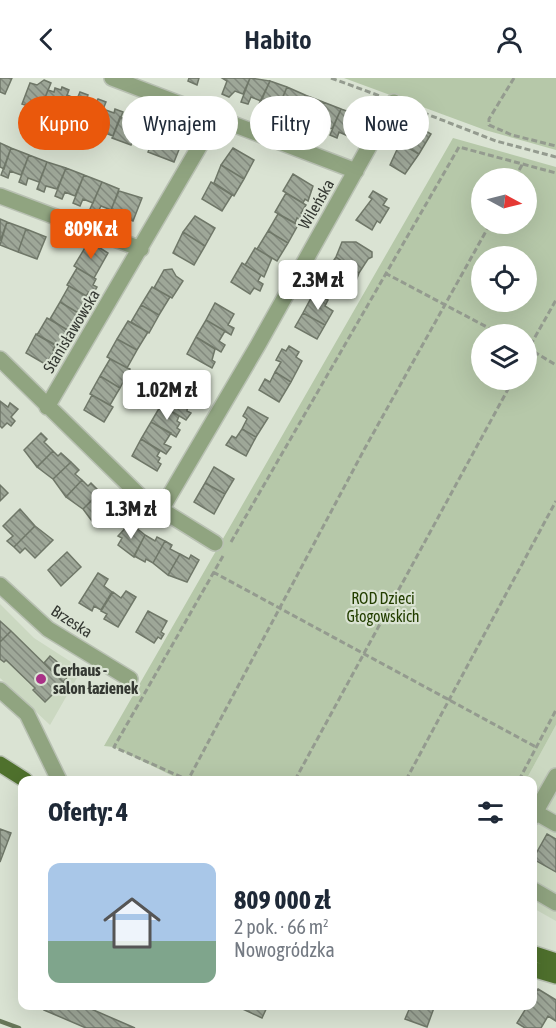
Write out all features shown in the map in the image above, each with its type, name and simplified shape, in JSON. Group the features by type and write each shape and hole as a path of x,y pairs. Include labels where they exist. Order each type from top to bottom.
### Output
{"main road":[{"path":"0,764 19,776"},
{"path":"537,955 556,961"},
{"path":"537,970 556,976"}],"street":[{"path":"112,78 159,96"},
{"path":"238,126 356,171"},
{"name":"Stanisławowska","path":"47,407 198,150"},
{"name":"Wileńska","path":"161,510 368,150"},
{"path":"0,196 141,249"},
{"path":"0,359 125,483 161,510 215,543"},
{"name":"Brzeska","path":"0,585 48,629 130,679"},
{"path":"0,690 27,714 57,776"},
{"path":"537,810 556,776"},
{"path":"537,816 556,824"},
{"path":"537,892 556,903"}],"path":[{"path":"331,78 378,96"},
{"path":"513,78 489,119 489,125 512,135 556,146"},
{"path":"429,115 496,141 556,157"},
{"path":"179,776 114,747 459,147 556,173"},
{"path":"520,168 523,163"},
{"path":"190,776 484,234"},
{"path":"385,273 444,307 480,324"},
{"path":"537,333 556,300"},
{"path":"537,353 556,365"},
{"path":"297,776 508,390"},
{"path":"408,776 556,501"},
{"path":"213,572 536,747"},
{"path":"521,776 556,710"}],"shaded area":[{"path":"0,604 34,638 82,669 50,725 0,678"},
{"path":"556,725 556,921 537,910 537,776 528,776"}],"green space":[{"path":"344,78 556,78 556,150 485,130 429,109 429,96 393,96"},
{"name":"ROD Dzieci Głogowskich","path":"453,138 556,167 556,725 528,776 173,776 114,747 104,746"}],"building":[{"path":"0,78 12,78 5,94 0,92"},
{"path":"189,78 199,78 197,85 188,81"},
{"path":"222,78 250,78 243,94 235,91 230,96 222,94 227,81"},
{"path":"250,78 270,81 263,96 250,96 248,104 241,102"},
{"path":"44,80 51,83 46,96 25,96 30,83 37,85"},
{"path":"270,81 287,87 283,96 263,96"},
{"path":"62,87 69,90 67,96 46,96 48,90 54,92 55,88 61,90"},
{"path":"287,87 305,95 305,96 283,96"},
{"path":"80,92 88,95 88,96 78,96"},
{"path":"331,105 341,109 331,128"},
{"path":"115,109 122,112 122,114 113,136 110,135 110,112 114,113"},
{"path":"341,109 343,110 343,134 339,132 337,138 331,135"},
{"path":"120,117 122,118 122,142 112,138"},
{"path":"0,143 11,148 4,169 0,167"},
{"path":"11,148 29,155 21,175 10,171 8,178 1,175"},
{"path":"149,150 179,150 174,162 148,152"},
{"path":"232,150 236,150 254,160 244,179 221,165"},
{"path":"397,150 412,150 419,154 405,174 390,165"},
{"path":"29,155 47,162 39,182 28,178 26,185 19,182"},
{"path":"47,162 66,168 57,189 46,186 44,192 37,189"},
{"path":"221,165 244,179 234,196 214,183"},
{"path":"66,168 84,175 75,196 65,192 62,199 55,196"},
{"path":"293,174 313,186 308,201 305,199 303,203 283,191"},
{"path":"84,175 102,182 93,203 83,199 80,206 73,203"},
{"path":"102,182 119,189 111,210 101,206 98,212 90,209"},
{"path":"211,182 232,195 222,211 202,199"},
{"path":"119,191 142,198 133,221 126,218 128,214 111,210"},
{"path":"373,191 387,199 383,205 389,208 380,223 377,221 372,230 356,220 372,199 369,197"},
{"path":"286,193 306,205 301,213 305,215 303,222 297,218 295,223 275,212"},
{"path":"278,214 298,225 288,243 268,231"},
{"path":"195,216 215,228 205,246 183,232"},
{"path":"0,219 7,222 0,241"},
{"path":"7,222 26,229 18,252 0,245"},
{"path":"26,229 46,237 37,259 18,252"},
{"path":"268,231 288,243 277,261 257,249"},
{"path":"183,232 205,246 194,265 173,253"},
{"path":"89,241 108,253 94,278 74,266"},
{"path":"342,242 356,242 372,252 372,257 368,259 359,273 336,257"},
{"path":"255,248 272,258 264,277 245,265"},
{"path":"336,257 359,273 353,289 344,289 341,284 338,286 327,270"},
{"path":"242,263 261,275 258,281 263,284 260,291 254,288 250,294 231,282"},
{"path":"77,268 96,279 93,285 97,287 93,294 89,292 86,296 67,285"},
{"path":"172,269 183,281 172,298 154,288 164,270"},
{"path":"69,286 90,298 80,314 60,302"},
{"path":"152,287 170,297 159,315 141,305"},
{"path":"322,297 328,300 325,306 333,311 325,325 303,313 311,298 319,303"},
{"path":"60,302 80,314 77,320 81,323 77,330 73,327 70,332 50,319"},
{"path":"215,303 234,314 228,325 234,328 231,335 206,320"},
{"path":"141,305 159,315 149,333 131,322"},
{"path":"303,313 325,325 317,339 295,327"},
{"path":"47,318 68,330 64,344 61,342 58,347 37,335"},
{"path":"206,320 225,331 219,341 225,345 221,352 196,337"},
{"path":"128,321 148,332 137,350 117,339"},
{"path":"36,334 56,345 53,350 55,351 45,364 26,353"},
{"path":"196,337 215,349 212,360 215,362 212,368 187,354"},
{"path":"117,339 137,350 127,368 107,357"},
{"path":"289,346 299,352 296,357 302,361 291,382 275,372 281,362 276,360 282,349 286,351"},
{"path":"110,359 130,369 120,388 100,376"},
{"path":"275,372 291,382 279,402 259,390 265,379 270,382"},
{"path":"100,376 120,388 110,405 90,394"},
{"path":"170,389 189,400 187,411 191,413 186,420 161,405"},
{"path":"92,395 113,407 104,422 84,410"},
{"path":"0,401 8,407 10,403 18,409 11,417 15,421 11,426 7,423 2,428 0,426"},
{"path":"161,405 179,416 177,421 180,423 177,428 180,430 176,437 151,422"},
{"path":"248,407 268,418 256,437 242,429 247,419 243,416"},
{"path":"151,422 171,433 164,444 171,447 166,454 141,439"},
{"path":"242,429 256,437 246,456 226,445 232,436 236,438"},
{"path":"41,433 47,439 44,442 53,451 37,467 24,450"},
{"path":"141,439 160,451 157,456 161,464 157,471 132,456"},
{"path":"53,451 58,456 61,453 71,462 53,479 37,467"},
{"path":"71,462 79,470 75,474 82,480 66,497 53,479"},
{"path":"214,467 234,479 225,494 205,483"},
{"path":"82,480 88,486 91,483 100,492 83,509 66,497"},
{"path":"205,483 225,494 214,514 194,502"},
{"path":"0,485 8,493 0,501"},
{"path":"100,492 108,500 105,503 111,509 95,525 83,509"},
{"path":"20,509 35,526 14,547 7,541 13,536 3,526"},
{"path":"130,523 145,535 134,557 118,545 122,538 118,536"},
{"path":"35,526 53,540 35,558 25,548 20,553 14,547"},
{"path":"145,535 155,541 157,537 165,541 153,563 146,559 145,562 134,556"},
{"path":"165,541 172,545 170,549 180,554 168,575 153,563"},
{"path":"67,552 81,567 61,586 48,570"},
{"path":"180,554 189,559 191,555 199,560 187,582 168,575"},
{"path":"98,573 108,579 104,586 112,592 101,610 94,606 92,611 79,603"},
{"path":"126,591 136,597 118,627 104,619 107,614 101,611 113,592 121,598"},
{"path":"148,611 167,621 161,632 164,634 154,643 136,632"},
{"path":"0,621 11,631 0,642"},
{"path":"11,631 64,683 45,702 33,690 35,688 6,660 4,662 0,659 0,642"},
{"path":"50,656 71,673 63,682 44,663"},
{"path":"0,829 11,833 0,862"},
{"path":"547,834 556,839 556,872 537,861 537,852"},
{"path":"537,990 556,1000 556,1021 548,1016 541,1028 525,1028 517,1023 525,1010 537,1010"},
{"path":"44,1010 94,1010 135,1028 86,1028"},
{"path":"245,1010 266,1010 262,1018"},
{"path":"409,1010 433,1010 427,1027 405,1019"}],"waterway":[{"path":"0,1021 19,1028"}],"place":[{"name":"Cerhaus - salon łazienek","path":"41,679"}]}
